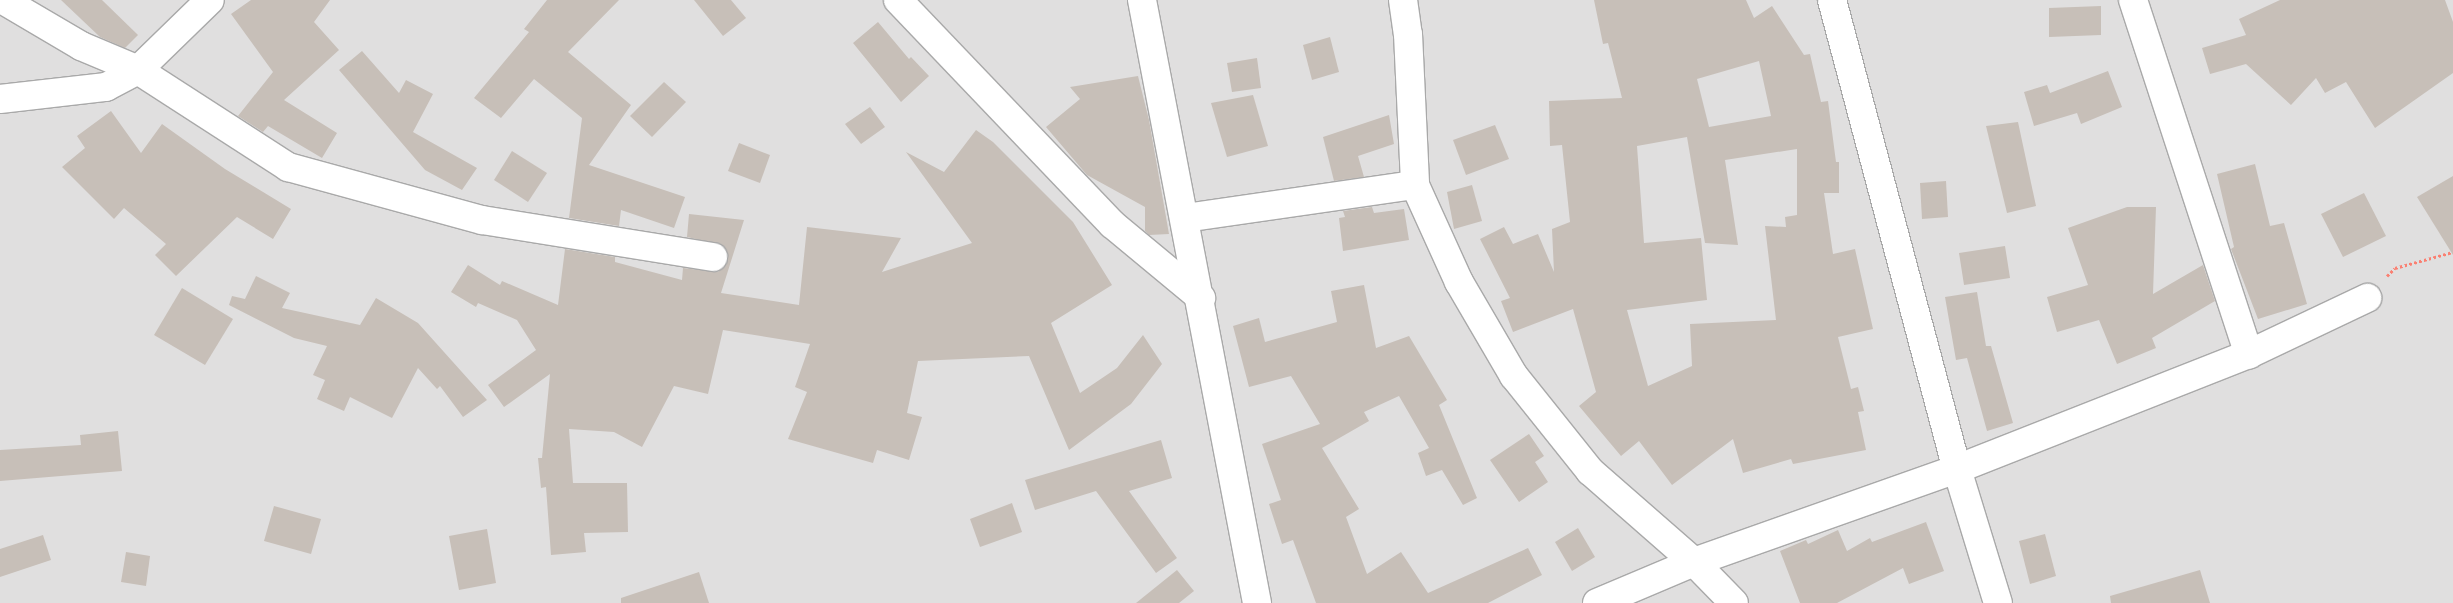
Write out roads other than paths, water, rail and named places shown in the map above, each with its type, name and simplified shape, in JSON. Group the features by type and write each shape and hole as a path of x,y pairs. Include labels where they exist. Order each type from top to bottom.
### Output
{"street":[{"path":"3,0 82,46 138,70 288,167 482,220 713,257"},
{"path":"0,99 106,87 138,70 210,0"},
{"path":"898,0 1112,224 1201,298"},
{"path":"1142,0 1201,298 1257,603"},
{"path":"1403,0 1408,34 1414,185 1459,282 1514,376 1590,471 1694,562 1734,603"},
{"path":"1832,0 1957,469 1998,603"},
{"path":"2133,0 2249,354"},
{"path":"1185,218 1414,185"},
{"path":"1597,603 1694,562 1957,469 2249,354 2367,298"}]}
